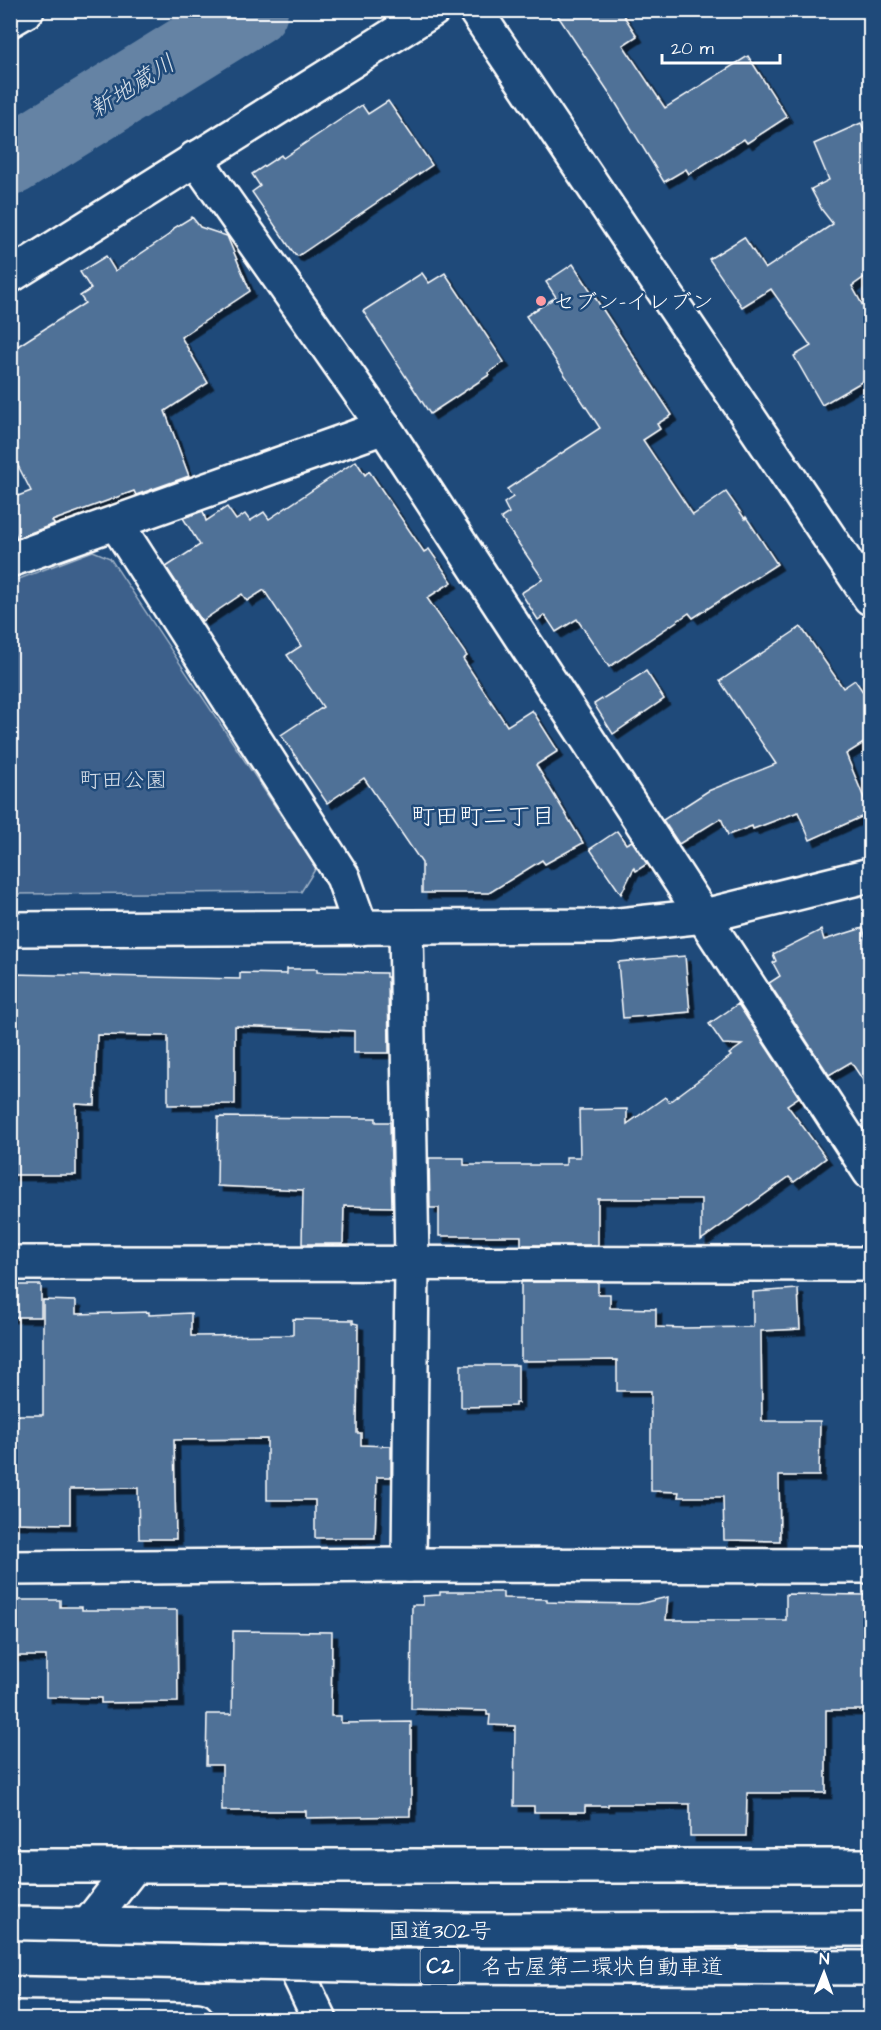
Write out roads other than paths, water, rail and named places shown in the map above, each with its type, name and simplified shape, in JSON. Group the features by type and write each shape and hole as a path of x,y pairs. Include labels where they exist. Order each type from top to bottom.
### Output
{"main road":[{"path":"10,276 433,10"},
{"path":"475,10 869,592"},
{"path":"195,158 384,428 870,1172"},
{"path":"10,560 384,428"},
{"path":"116,523 343,877 361,928"},
{"path":"10,929 610,926 704,916 870,875"},
{"path":"406,928 412,1262 409,1565"},
{"path":"10,1263 870,1264"},
{"path":"10,1568 409,1565 870,1566"},
{"path":"10,1866 870,1866"},
{"path":"88,1925 134,1866"},
{"name":"国道302号","path":"10,1924 277,1929 870,1929"},
{"path":"277,1929 320,2019"},
{"path":"10,1940 398,1966"},
{"name":"名古屋第二環状自動車道","path":"10,1958 398,1966 870,1968"},
{"path":"10,2018 197,2019"}],"waterway":[{"name":"新地蔵川","path":"10,161 253,10"}],"place":[{"name":"セブン-イレブン","path":"541,301"}],"district":[{"name":"町田町二丁目","path":"483,816"}],"park label":[{"name":"町田公園","path":"123,779"}]}
